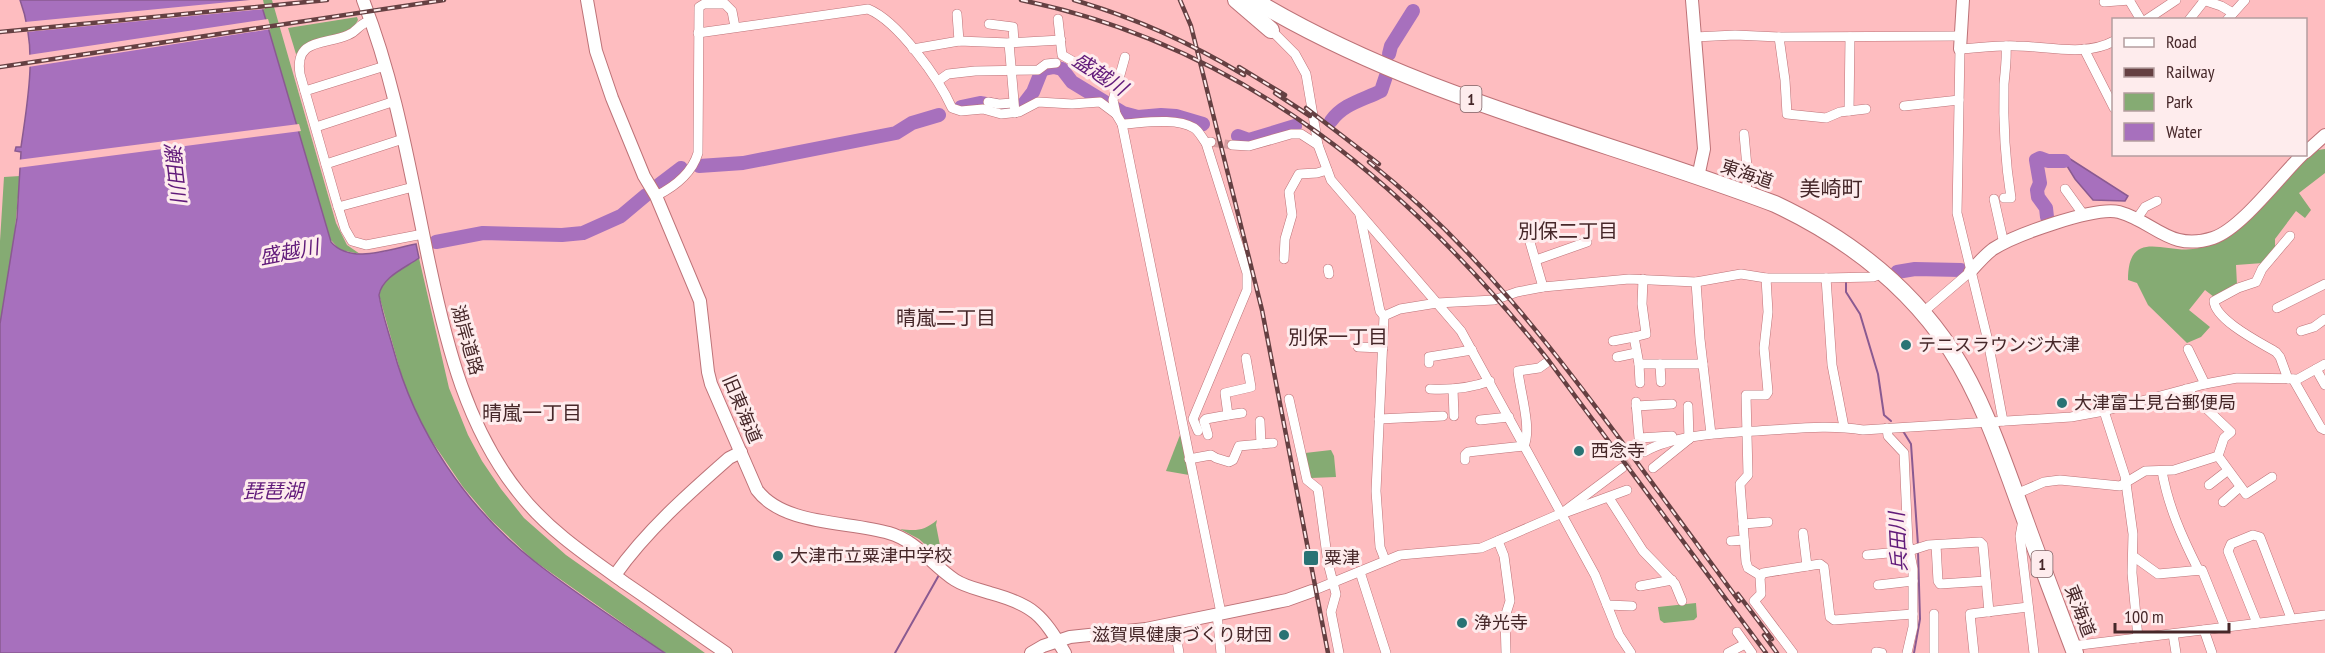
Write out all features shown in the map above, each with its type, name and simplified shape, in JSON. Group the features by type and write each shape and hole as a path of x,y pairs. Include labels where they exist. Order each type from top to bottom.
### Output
{"highway":[{"name":"東海道","path":"1236,0 1275,22 1462,96 1781,207 1816,225 1862,256 1922,313 1947,344 1995,421 2024,518 2074,649"},
{"path":"1254,0 1275,22"}],"street":[{"name":"湖岸道路","path":"363,0 386,66 395,101 423,234 453,359 463,392 481,434 500,469 537,514 578,550 726,653"},
{"name":"旧東海道","path":"587,0 592,33 602,70 644,176 656,196 699,301 708,372 714,393 757,490 768,502 811,519 887,532 904,539 957,581 1028,607 1046,622 1065,653"},
{"path":"1692,0 1704,149 1698,177"},
{"path":"1963,0 1957,213 1988,341 1995,421"},
{"path":"2104,2 2129,0 2140,18"},
{"path":"2149,18 2176,0"},
{"path":"2191,18 2204,1 2221,6 2230,16 2245,0"},
{"path":"656,196 678,182 691,169 698,153 698,9 704,4 725,4 732,11 735,27"},
{"path":"698,33 868,9 893,28 913,49 938,81 952,108 956,111 977,108 1001,114 1038,102 1072,105 1101,102 1115,110"},
{"path":"957,14 959,41"},
{"path":"1058,19 1062,55 1116,86"},
{"path":"371,21 360,24 351,34 317,42 306,50 299,65 305,91 338,207 348,234 357,243 366,245 423,234"},
{"path":"1275,22 1305,75 1318,145 1331,180 1461,331 1595,575 1619,636 1631,653"},
{"path":"989,24 1013,27 1011,70 1014,108"},
{"path":"1695,37 1735,34 1779,37 1850,37 2084,49 2100,47 2112,42"},
{"path":"1779,37 1787,118 1826,118 1840,112 1866,109"},
{"path":"1849,111 1850,37"},
{"path":"913,49 959,41 1060,40"},
{"path":"2004,244 2007,198 2004,128 2006,46"},
{"path":"2084,49 2112,104"},
{"path":"1125,57 1116,86 1115,110 1122,124 1189,459 1216,581 1221,653"},
{"path":"938,81 948,74 1038,70 1046,64 1056,63"},
{"path":"305,91 386,66"},
{"path":"1904,106 1959,100"},
{"path":"316,127 395,101"},
{"path":"988,102 1014,108"},
{"path":"1122,124 1184,124 1196,129 1208,143 1247,273 1247,291 1194,416"},
{"path":"1232,145 1249,146 1292,134 1301,134 1318,145"},
{"path":"1744,134 1748,178 1745,193"},
{"path":"2307,150 2325,135"},
{"path":"326,164 403,139"},
{"path":"1922,313 1970,272 1987,254 2004,244 2083,214 2109,211 2121,213 2165,236 2186,243 2222,235 2237,224 2301,156"},
{"path":"1284,259 1285,239 1292,215 1289,192 1299,174 1327,170"},
{"path":"338,207 413,187"},
{"path":"2065,189 2083,214"},
{"path":"2136,220 2145,207 2157,201"},
{"path":"1359,213 1380,311 1384,316 1376,491 1380,547 1385,560"},
{"path":"1525,225 1544,287"},
{"path":"2290,236 2262,269 2256,282 2238,288 2214,302 2214,306 2235,327 2276,352 2290,379 2321,428 2325,430"},
{"path":"1536,260 1587,242"},
{"path":"1384,316 1400,309 1437,303 1494,300 1517,292 1544,287 1629,279 1696,282 1742,274 1766,278 1826,278 1873,277 1882,273"},
{"path":"1761,576 1748,568 1746,562 1740,484 1748,475 1746,395 1766,395 1768,392 1764,348 1768,312 1766,278"},
{"path":"1826,278 1832,365 1837,398 1844,415 1844,427"},
{"path":"1613,341 1646,334 1642,304 1643,279"},
{"path":"1696,282 1712,434"},
{"path":"2277,308 2325,284"},
{"path":"2301,330 2314,327 2325,319"},
{"path":"1634,337 1640,382"},
{"path":"1358,347 1383,348"},
{"path":"2187,349 2205,384"},
{"path":"1429,363 1430,357 1472,350"},
{"path":"1617,357 1636,353"},
{"path":"1228,415 1225,393 1251,387 1246,358"},
{"path":"1524,446 1527,439 1527,423 1518,371 1539,368 1546,363"},
{"path":"1638,364 1703,364"},
{"path":"1660,364 1661,382"},
{"path":"1672,404 1636,404 1639,438 1844,427 1863,430 2071,417 2104,411 2205,384 2254,376 2301,378 2321,369 2325,385"},
{"path":"1430,389 1480,385 1490,381"},
{"path":"1448,416 1453,388"},
{"path":"2186,389 2231,432 2224,438 2218,456 2246,494 2272,477"},
{"path":"1204,429 1200,417 1208,396"},
{"path":"1289,399 1307,480 1318,489 1336,596 1331,612 1339,653"},
{"path":"1653,468 1686,437 1688,406"},
{"path":"2104,411 2126,483 2133,534 2132,573 2138,638"},
{"path":"1186,440 1204,429 1206,418 1242,413"},
{"path":"1379,419 1465,415"},
{"path":"1182,419 1194,416"},
{"path":"1194,416 1204,429"},
{"path":"1480,420 1509,417"},
{"path":"1260,421 1262,444"},
{"path":"1887,428 1888,436 1904,453 1913,581 1913,614 1907,653"},
{"path":"1645,449 1686,437"},
{"path":"1189,459 1211,455 1229,462 1233,460 1239,446 1273,443"},
{"path":"1465,460 1468,452 1524,446"},
{"path":"615,575 656,525 729,458 741,452"},
{"path":"2016,494 2044,482 2076,481 2113,486 2126,483 2145,471 2174,470 2218,456"},
{"path":"1562,513 1622,468"},
{"path":"2162,471 2166,494 2182,538 2198,569 2202,570 2225,627"},
{"path":"2209,485 2227,471"},
{"path":"2223,502 2240,487"},
{"path":"1031,653 1070,637 1141,630 1291,599 1404,554 1481,548 1562,513 1628,490"},
{"path":"1609,498 1643,550 1672,580 1682,601"},
{"path":"2024,518 2020,536 2034,653"},
{"path":"1743,524 1768,522"},
{"path":"1803,533 1807,566"},
{"path":"2257,623 2228,551 2231,544 2253,535 2260,537 2291,618"},
{"path":"1731,541 1744,540"},
{"path":"1498,541 1504,556 1510,601 1505,617 1506,653"},
{"path":"1867,555 1912,550 1932,545 1982,543 1989,612"},
{"path":"1932,545 1940,584 1986,581"},
{"path":"2133,556 2158,574 2198,569"},
{"path":"1793,653 1754,601 1761,594 1762,573 1820,564 1824,567 1830,616 1834,620 1913,614"},
{"path":"1360,572 1386,653"},
{"path":"1640,586 1672,580"},
{"path":"1878,585 1913,581"},
{"path":"1606,605 1632,606"},
{"path":"1974,653 1970,614 2028,607"},
{"path":"1934,614 1934,653"},
{"path":"2074,649 2138,638 2325,615"},
{"path":"1174,623 1179,653"},
{"path":"2204,630 2212,653"},
{"path":"1737,632 1752,653"},
{"path":"2173,634 2176,653"},
{"path":"1728,653 1745,644"}],"green space":[{"path":"260,0 272,0 336,223 347,245 360,254 340,250 329,238"},
{"path":"357,17 358,20 352,30 296,54 288,28"},
{"path":"2325,149 2325,173 2299,193 2311,210 2305,218 2296,211 2275,239 2275,248 2263,263 2236,265 2237,285 2214,297 2205,290 2189,310 2210,327 2201,337 2187,343 2148,305 2137,283 2128,280 2134,254 2141,248 2150,246 2193,249 2220,241 2235,231 2311,151"},
{"path":"20,176 13,251 0,324 0,241 4,177"},
{"path":"419,258 449,388 468,435 501,489 524,518 566,555 705,653 665,653 533,560 491,520 463,487 425,431 405,388 379,295 389,278"},
{"path":"1181,435 1189,475 1166,471"},
{"path":"1331,450 1334,456 1336,477 1311,478 1305,453"},
{"path":"937,520 943,561 919,539 900,529 920,529"},
{"path":"1696,603 1697,617 1694,620 1664,623 1660,620 1658,607"}],"water":[{"path":"20,0 260,0 331,242 339,249 360,254 383,252 416,244 419,258 389,278 379,295 403,379 429,438 465,492 509,540 582,597 665,653 0,653 0,324 17,218 21,152 15,151 16,147 21,147 30,73 29,37"},
{"path":"2067,157 2128,196 2125,201 2093,200 2075,179 2064,161"}],"pier":[{"path":"263,0 265,9 26,32 25,22"},
{"path":"268,19 271,29 28,67 28,55"},
{"path":"299,124 301,131 17,168 17,160"}],"waterway":[{"name":"盛越川","path":"1389,54 1391,46 1413,11"},
{"name":"盛越川","path":"961,107 980,103 1009,108 1023,105 1033,92 1041,72 1054,67 1062,69 1072,82 1123,113 1138,117 1176,116 1203,124"},
{"name":"盛越川","path":"1331,121 1347,106 1381,91 1386,76"},
{"name":"盛越川","path":"699,166 743,163 896,133 912,123 939,115"},
{"name":"盛越川","path":"1238,136 1249,140 1295,126"},
{"name":"兵田川","path":"2047,217 2046,208 2038,197 2037,190 2040,183 2036,160 2040,158 2048,161 2064,161"},
{"name":"盛越川","path":"656,187 681,168"},
{"name":"盛越川","path":"436,242 483,233 562,235 583,233 621,216 646,195"},
{"name":"兵田川","path":"1897,272 1915,269 1961,270"},
{"name":"兵田川","path":"1846,280 1846,292 1860,314 1878,374 1884,415 1891,421"},
{"name":"兵田川","path":"1903,431 1911,444 1918,545"},
{"name":"兵田川","path":"1914,653 1920,619 1918,551"},
{"path":"895,653 939,575"}],"tunnel":[{"path":"1211,142 1232,145"},
{"path":"1622,468 1644,452"}],"railway":[{"path":"0,32 327,0"},
{"path":"0,67 444,0"},
{"path":"1021,0 1102,22 1178,51 1250,88 1317,132 1380,182 1439,237 1496,297 1549,361 1766,653"},
{"path":"1074,0 1118,14 1161,32 1244,75"},
{"path":"1180,0 1191,26 1262,310 1328,653"},
{"path":"1239,67 1285,95"},
{"path":"1275,93 1310,116"},
{"path":"1306,108 1379,164"},
{"path":"1369,162 1407,193 1476,261 1508,297 1599,411 1739,601"},
{"path":"1738,594 1772,639"},
{"path":"1764,635 1777,653"}],"place":[{"name":"テニスラウンジ大津","path":"1906,345"},
{"name":"大津富士見台郵便局","path":"2062,403"},
{"name":"西念寺","path":"1579,451"},
{"name":"大津市立粟津中学校","path":"778,556"},
{"name":"粟津","path":"1311,558"},
{"name":"浄光寺","path":"1462,623"},
{"name":"滋賀県健康づくり財団","path":"1284,635"}],"district":[{"name":"美崎町","path":"1831,189"},
{"name":"別保二丁目","path":"1568,231"},
{"name":"晴嵐二丁目","path":"946,318"},
{"name":"別保一丁目","path":"1338,337"},
{"name":"晴嵐一丁目","path":"532,413"}],"water label":[{"name":"瀬田川","path":"175,172"},
{"name":"琵琶湖","path":"273,491"}]}
